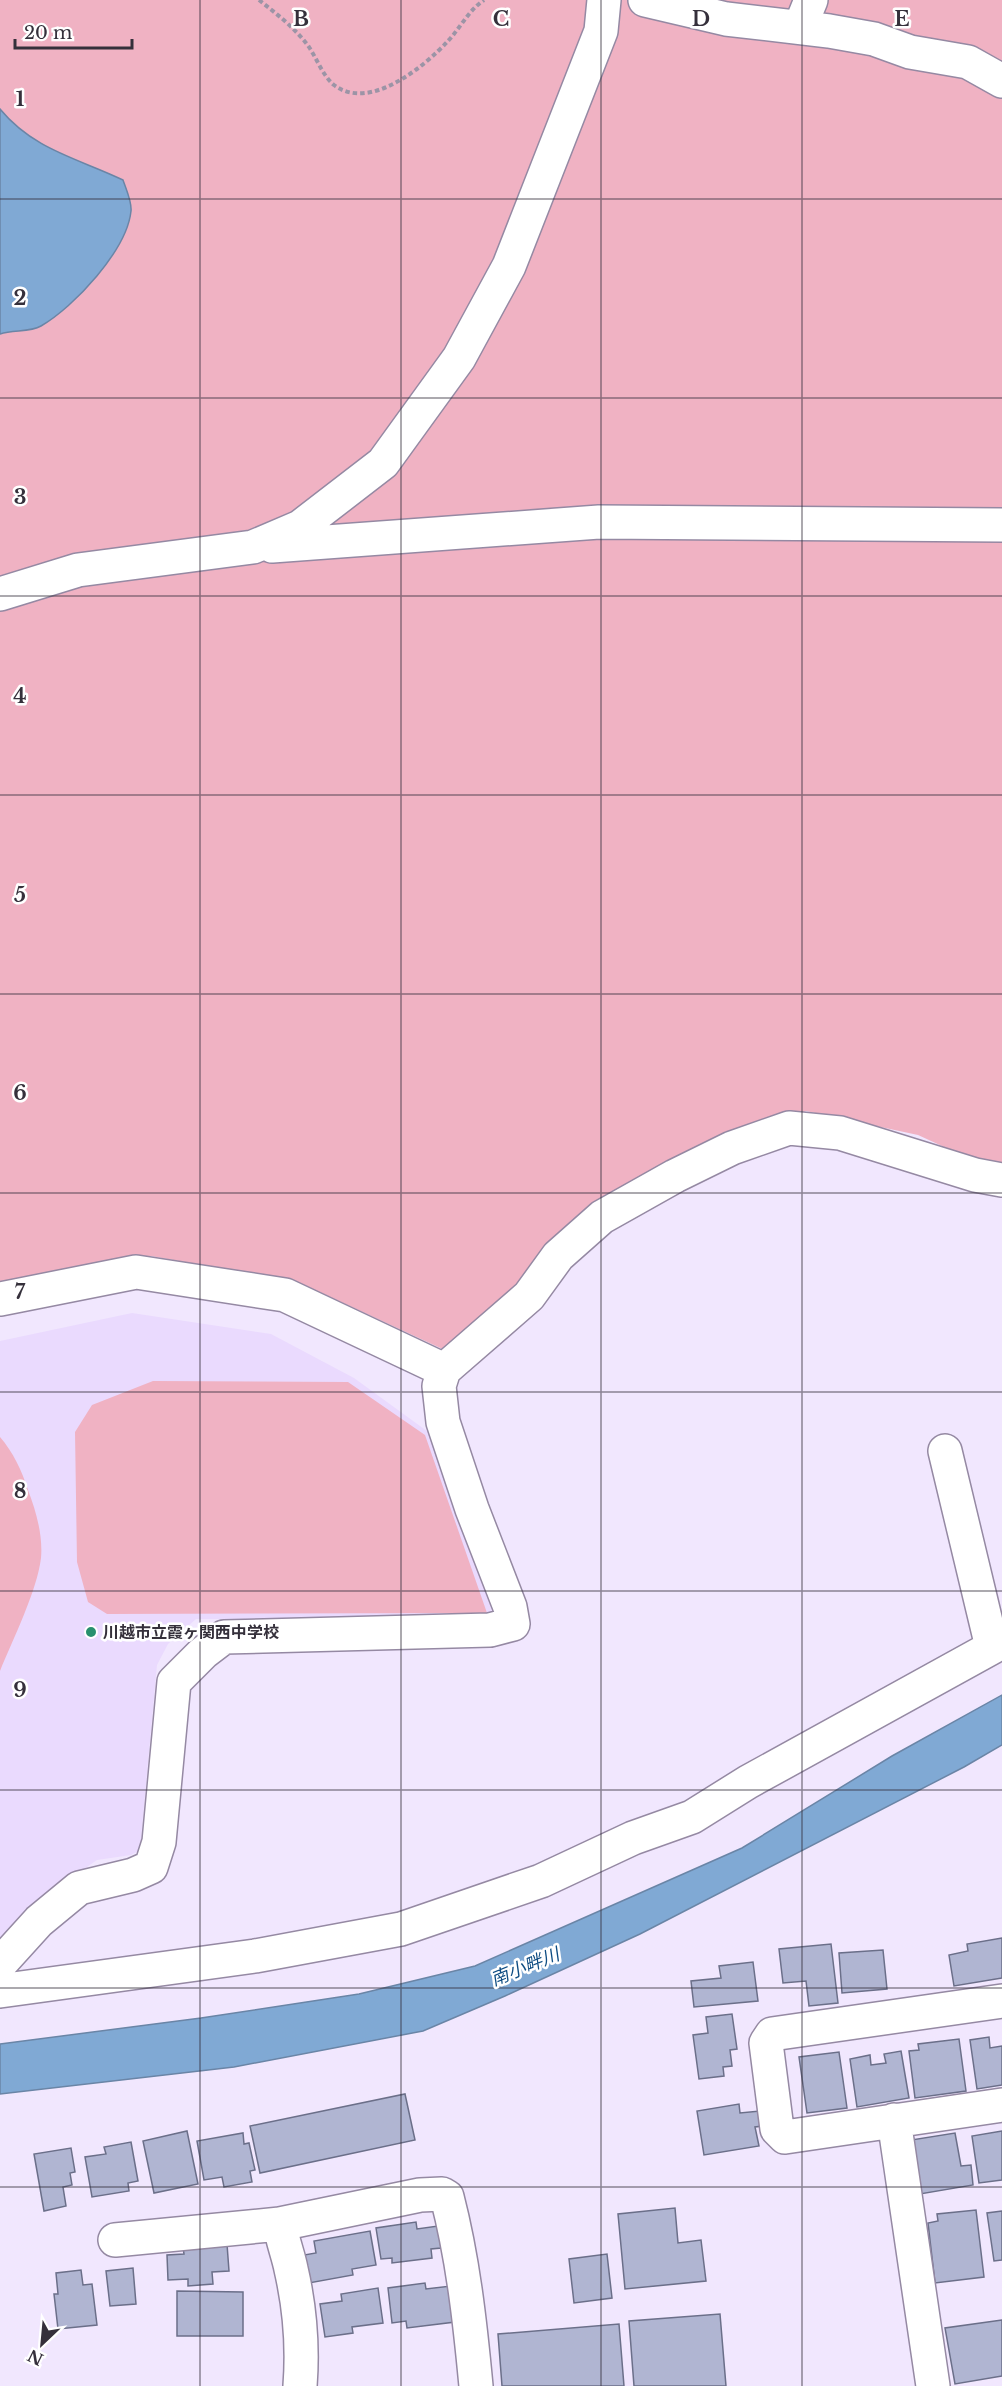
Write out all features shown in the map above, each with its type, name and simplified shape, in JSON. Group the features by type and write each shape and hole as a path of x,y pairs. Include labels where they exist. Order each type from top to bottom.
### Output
{"street":[{"path":"252,547 300,527 383,463 459,358 509,266 601,31 604,0"},
{"path":"645,0 726,19 806,14 910,52 968,62 1002,81"},
{"path":"0,594 78,570 252,547 599,522 1002,525"},
{"path":"0,1964 39,1921 79,1888 133,1875 151,1867 159,1842 174,1682 203,1653 224,1637 490,1629 513,1624 510,1607 472,1509 443,1422 439,1386 444,1370 529,1296 558,1256 602,1217 675,1176 732,1148 789,1128 840,1133 975,1175 1002,1180"},
{"path":"0,1299 136,1272 285,1295 444,1370"},
{"path":"0,1990 255,1956 401,1929 530,1885 633,1838 692,1817 748,1782 997,1644 945,1451"},
{"path":"1002,2001 772,2034 766,2043 777,2129 785,2137 1002,2105"},
{"path":"894,2120 933,2386"},
{"path":"115,2240 280,2224 420,2195 442,2194 447,2197 457,2234 476,2386"},
{"path":"280,2224 291,2269 303,2348 300,2386"}],"path":[{"path":"259,0 282,19 308,46 334,84 353,94 370,93 393,84 415,71 448,41 473,8 484,0"}],"shaded area":[{"path":"0,0 1002,0 1002,1166 977,1162 918,1135 806,1111 714,1146 572,1220 504,1301 449,1352 298,1282 151,1256 0,1284"},
{"name":"川越市立霞ヶ関西中学校","path":"132,1313 271,1334 354,1378 431,1434 495,1619 196,1619 168,1644 157,1665 140,1850 131,1855 97,1860 65,1882 0,1946 0,1341"},
{"path":"153,1381 348,1382 425,1435 487,1613 107,1614 88,1602 77,1562 75,1432 92,1405"},
{"path":"0,1437 20,1469 34,1506 41,1541 41,1558 35,1585 0,1671"}],"water":[{"path":"0,109 13,123 42,144 123,180 131,211 120,243 83,292 41,326 31,330 0,334"},
{"name":"南小畔川","path":"1002,1695 1002,1745 964,1767 640,1934 423,2031 234,2067 0,2094 0,2044 201,2018 359,1994 475,1966 742,1848 892,1756"}],"building":[{"path":"1002,1938 1002,1978 954,1986 949,1955 968,1951 967,1944"},
{"path":"831,1944 838,2003 809,2006 806,1981 783,1983 779,1949"},
{"path":"883,1950 887,1989 842,1993 839,1953"},
{"path":"753,1962 758,2001 694,2007 691,1981 721,1978 719,1966"},
{"path":"732,2014 737,2049 730,2050 732,2066 723,2067 724,2076 699,2079 693,2035 708,2033 706,2017"},
{"path":"989,2037 990,2048 1002,2046 1002,2085 977,2089 970,2040"},
{"path":"959,2039 966,2091 915,2098 909,2051 919,2050 918,2044"},
{"path":"901,2051 909,2098 857,2107 850,2059 870,2055 871,2065 886,2063 884,2054"},
{"path":"839,2052 847,2108 807,2113 799,2057"},
{"path":"405,2094 415,2140 260,2173 250,2126"},
{"path":"739,2104 740,2113 760,2111 763,2126 755,2127 759,2146 704,2155 697,2111"},
{"path":"187,2131 198,2184 154,2193 143,2141"},
{"path":"1002,2131 1002,2180 979,2183 972,2136"},
{"path":"243,2133 244,2144 249,2143 255,2170 250,2171 252,2182 224,2187 222,2177 204,2180 197,2141"},
{"path":"955,2133 961,2166 971,2165 973,2185 920,2194 911,2140"},
{"path":"131,2142 138,2181 128,2183 129,2191 92,2197 85,2157 106,2154 104,2147"},
{"path":"71,2148 75,2172 70,2173 72,2185 63,2187 66,2206 44,2211 34,2154"},
{"path":"675,2208 678,2243 701,2240 706,2281 625,2289 618,2214"},
{"path":"976,2210 984,2277 935,2283 928,2223 938,2221 937,2214"},
{"path":"1002,2211 1002,2260 994,2261 987,2213"},
{"path":"416,2222 417,2229 438,2226 441,2248 431,2249 432,2258 392,2263 392,2258 381,2259 376,2228"},
{"path":"370,2231 376,2265 352,2269 353,2275 309,2283 304,2255 316,2253 314,2241"},
{"path":"227,2244 229,2271 212,2272 213,2284 188,2286 188,2279 168,2280 167,2255 184,2254 183,2247"},
{"path":"607,2254 612,2298 574,2303 569,2259"},
{"path":"133,2268 136,2304 110,2306 106,2271"},
{"path":"81,2270 83,2285 92,2284 97,2325 58,2329 54,2294 58,2294 56,2273"},
{"path":"425,2283 426,2289 451,2286 455,2322 407,2328 406,2321 392,2323 388,2288"},
{"path":"378,2288 383,2323 352,2327 353,2333 325,2337 320,2304 342,2301 341,2294"},
{"path":"177,2291 243,2292 243,2336 177,2336"},
{"path":"720,2314 726,2386 634,2386 629,2321"},
{"path":"1002,2320 1002,2376 955,2384 945,2328"},
{"path":"619,2324 624,2386 502,2386 498,2334"}],"place":[{"name":"川越市立霞ヶ関西中学校","path":"91,1632"}]}
